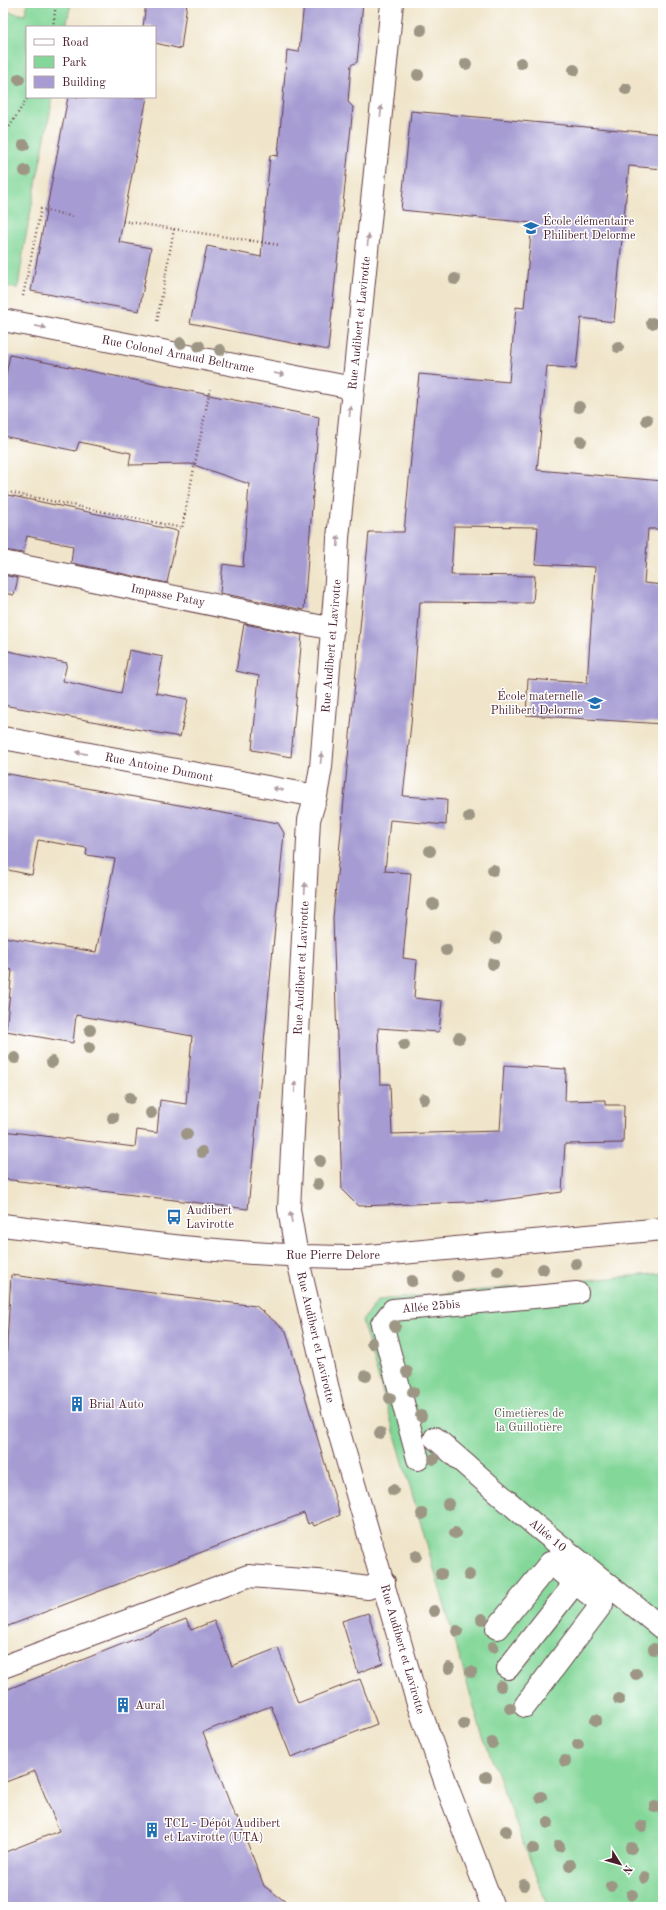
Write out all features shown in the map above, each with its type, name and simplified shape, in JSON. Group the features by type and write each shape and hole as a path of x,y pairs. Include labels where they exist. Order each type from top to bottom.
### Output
{"street":[{"name":"Rue Audibert et Lavirotte","path":"392,3 338,538 333,629 321,767 316,796 309,820 290,1201 297,1256 334,1415 384,1582 418,1704 448,1790 494,1907"},
{"name":"Rue Colonel Arnaud Beltrame","path":"3,320 353,388"},
{"name":"Impasse Patay","path":"3,562 333,629"},
{"name":"Rue Antoine Dumont","path":"3,738 316,796"},
{"name":"Rue Pierre Delore","path":"3,1225 174,1247 249,1254 358,1257 663,1229"},
{"name":"Allée 25bis","path":"418,1459 382,1324 393,1310 577,1293"},
{"name":"Allée 10","path":"435,1438 536,1526 587,1584 663,1629"},
{"path":"497,1628 550,1563 587,1584 602,1604 525,1706"},
{"path":"3,1667 248,1576 316,1580 368,1588 384,1582"},
{"path":"508,1668 587,1584"}],"path":[{"path":"53,26 55,11 54,3"},
{"path":"3,137 27,98"},
{"path":"3,194 6,207 3,216"},
{"path":"23,297 41,209 74,217"},
{"path":"123,221 280,245"},
{"path":"157,322 174,229"},
{"path":"3,491 182,528 216,361"}],"green space":[{"path":"27,3 71,3 66,26 26,26 26,98 53,98 24,246 18,288 3,286 3,11 25,15"},
{"name":"Cimetières de la Guillotière","path":"663,1273 663,1907 548,1907 481,1731 362,1321 378,1300"}],"building":[{"path":"146,3 187,3 181,49 156,43 156,26 143,26"},
{"path":"304,3 363,3 357,62 351,65 348,102 353,107 328,350 190,323 207,246 261,257 270,155 278,156 287,50 299,52"},
{"path":"68,98 147,98 119,242 151,248 139,311 31,291"},
{"path":"411,111 663,134 663,169 629,166 614,322 581,318 576,369 547,366 537,470 663,481 663,529 648,529 644,583 663,585 663,724 526,715 528,679 587,683 595,567 535,564 538,527 454,526 451,575 535,576 533,603 420,602 411,724 403,796 447,799 446,825 390,820 385,871 411,873 403,958 417,960 414,998 442,1001 439,1032 378,1028 380,1084 390,1084 392,1134 500,1131 504,1065 566,1069 565,1101 605,1100 605,1105 624,1105 623,1143 565,1144 562,1192 495,1201 358,1206 342,1190 333,918 369,532 404,532 419,374 509,382 516,307 524,308 532,223 401,210"},
{"path":"10,355 319,417 304,610 220,593 223,564 243,567 249,484 191,464 129,465 131,453 79,442 76,451 3,436 3,389"},
{"path":"3,494 178,531 167,583 71,563 73,546 27,536 23,553 3,550"},
{"path":"3,575 18,578 14,595 3,593"},
{"path":"244,624 302,635 291,757 252,750 259,676 236,671"},
{"path":"3,650 67,663 63,681 121,694 129,650 163,657 156,693 188,699 180,737 3,705"},
{"path":"3,773 278,823 284,833 248,1209 3,1179 3,1131 135,1147 137,1130 157,1133 160,1100 186,1104 192,1036 76,1015 73,1043 6,1031 12,970 3,968 3,937 96,952 115,859 86,855 87,848 38,840 32,875 3,869"},
{"path":"11,1275 256,1306 286,1331 340,1515 314,1526 312,1522 308,1524 304,1513 3,1628 3,1412"},
{"path":"368,1613 383,1663 358,1673 342,1621"},
{"path":"186,1619 191,1630 214,1621 232,1666 278,1648 298,1703 360,1679 377,1724 291,1757 271,1706 203,1732 235,1817 237,1816 264,1886 293,1907 3,1907 3,1853 59,1831 35,1771 3,1783 3,1691"}],"place":[{"name":"École élémentaire Philibert Delorme","path":"531,228"},
{"name":"École maternelle Philibert Delorme","path":"595,703"},
{"name":"Audibert Lavirotte","path":"174,1217"},
{"name":"Brial Auto","path":"77,1404"},
{"name":"Aural","path":"123,1705"},
{"name":"TCL - Dépôt Audibert et Lavirotte (UTA)","path":"152,1830"}]}
